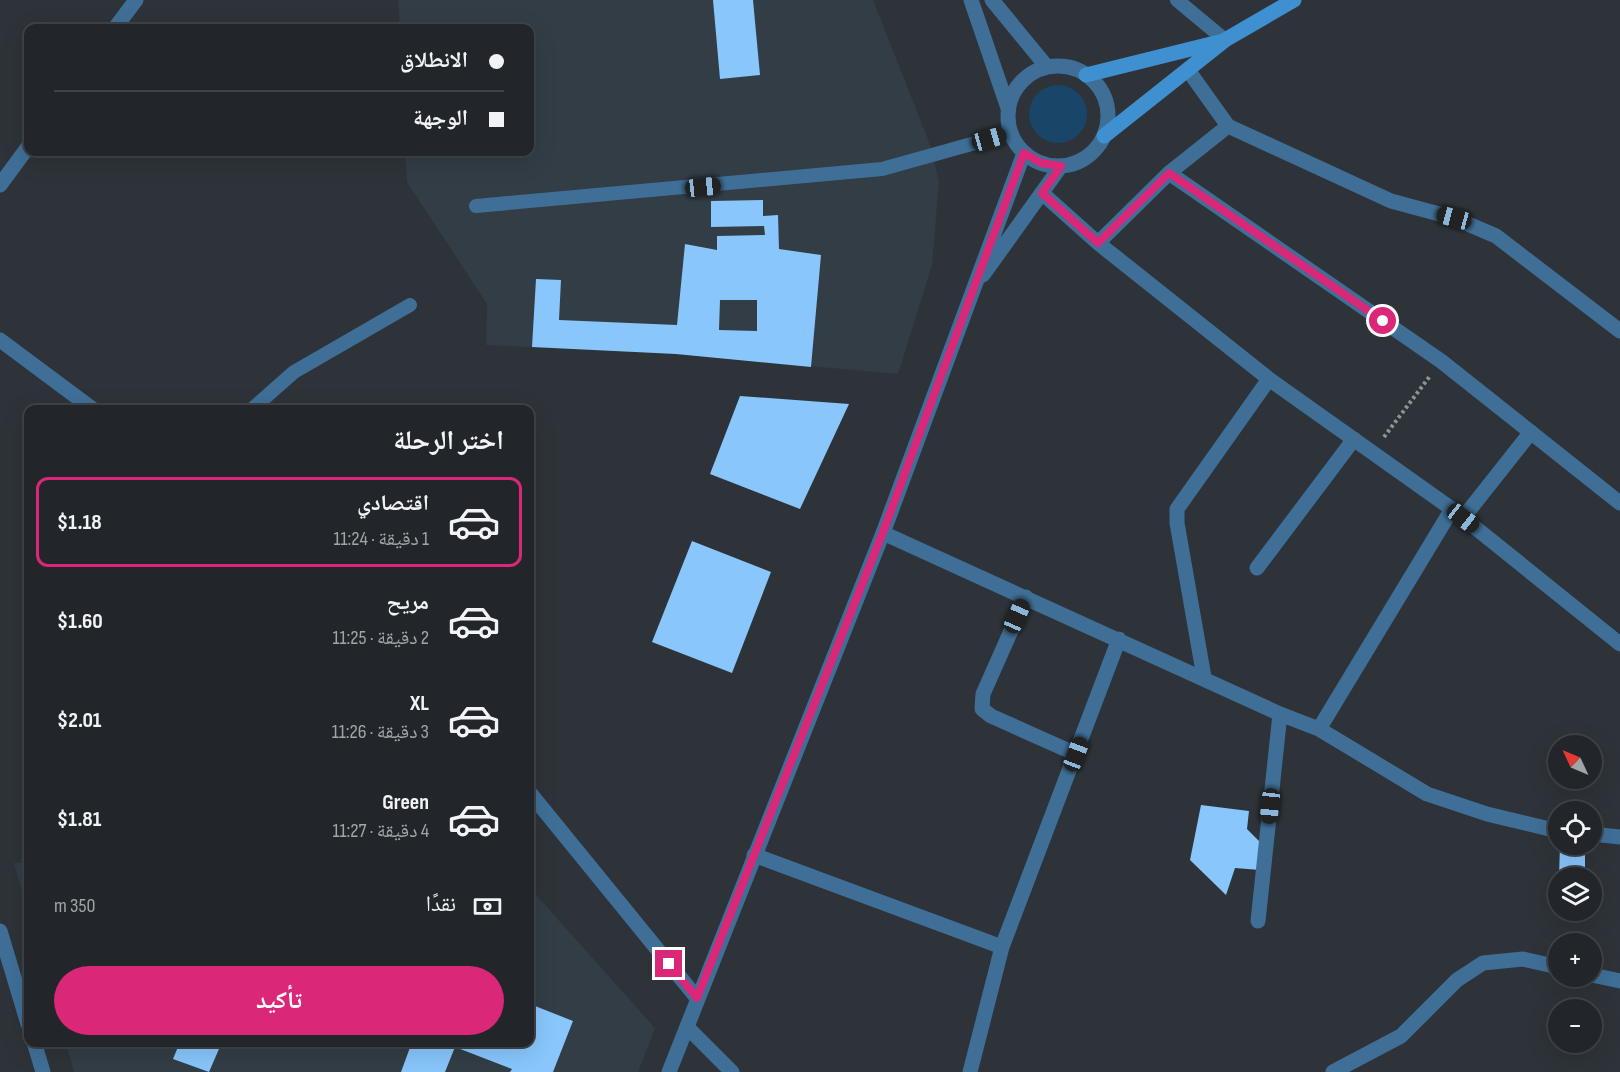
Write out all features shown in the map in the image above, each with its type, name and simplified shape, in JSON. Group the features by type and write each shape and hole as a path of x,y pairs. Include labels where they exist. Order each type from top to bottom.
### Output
{"main road":[{"path":"1104,136 1225,40 1294,0"},
{"path":"1086,75 1225,40"}],"street":[{"path":"119,24 136,0"},
{"path":"971,0 1008,108 1011,133 1024,153 1041,163 1061,166 1086,157 1104,136 1108,119 1106,102 1098,86 1086,75 1061,66 1047,67 1021,82 1008,108"},
{"path":"992,0 1047,67"},
{"path":"1188,70 1228,126 1391,201 1454,218 1496,236 1620,331"},
{"path":"1098,243 1169,173 1228,126"},
{"path":"0,185 24,152"},
{"path":"669,1072 883,532 1024,153"},
{"path":"971,292 1061,166"},
{"path":"1169,173 1441,361 1620,503"},
{"path":"1042,193 1098,243 1269,379 1458,514 1620,644"},
{"path":"0,340 87,405"},
{"path":"1204,678 1177,523 1177,509 1269,379"},
{"path":"1319,729 1458,514 1531,432"},
{"path":"1257,568 1354,440"},
{"path":"883,532 1280,714 1319,729 1427,794 1487,814 1548,829"},
{"path":"1026,597 983,694 982,709 991,716 1076,754"},
{"path":"970,1072 1002,947 1119,639"},
{"path":"1258,921 1280,714"},
{"path":"534,798 697,998"},
{"path":"1602,835 1620,837"},
{"path":"754,855 1002,947"},
{"path":"0,931 24,1011"},
{"path":"1333,1072 1401,1036 1457,980 1483,963 1523,959 1548,965"},
{"path":"1602,977 1620,981"},
{"path":"687,1027 732,1072"},
{"path":"36,1047 43,1072"}],"lane":[{"path":"1177,0 1225,40"},
{"path":"476,206 882,169 1011,133"},
{"path":"256,405 294,372 410,305"}],"path":[{"path":"1372,452 1441,361"}],"shaded area":[{"path":"398,0 873,0 931,147 939,182 932,265 898,374 676,354 486,345 487,304 407,182 405,156 534,156 534,24 400,24"},
{"path":"1058,85 1069,87 1082,98 1087,114 1085,125 1074,138 1058,143 1047,141 1034,130 1029,114 1031,103 1042,90"},
{"path":"24,862 24,899 14,863"},
{"path":"534,892 655,1028 638,1072 74,1072 67,1047 534,1047"}],"building":[{"path":"713,0 753,0 760,75 720,79"},
{"path":"763,200 763,216 778,215 779,249 821,255 811,367 676,354 532,347 536,279 561,280 559,320 677,325 685,244 717,250 717,236 765,235 764,226 711,227 711,201","holes":["720,300 757,300 757,331 719,330"]},
{"path":"740,396 849,404 800,509 710,474"},
{"path":"692,541 771,572 732,673 652,642"},
{"path":"1201,805 1249,811 1247,829 1261,843 1260,870 1235,868 1226,895 1190,860"},
{"path":"1560,855 1585,855 1585,867 1559,867"},
{"path":"534,1006 573,1021 553,1072 510,1072 512,1069 455,1047 534,1047"},
{"path":"178,1047 220,1047 209,1072 173,1059"},
{"path":"410,1047 455,1047 445,1072 401,1072"}],"route":[{"path":"669,964 697,998 883,532 1024,153 1041,163 1061,166 1042,193 1098,243 1169,173 1383,321"}]}
